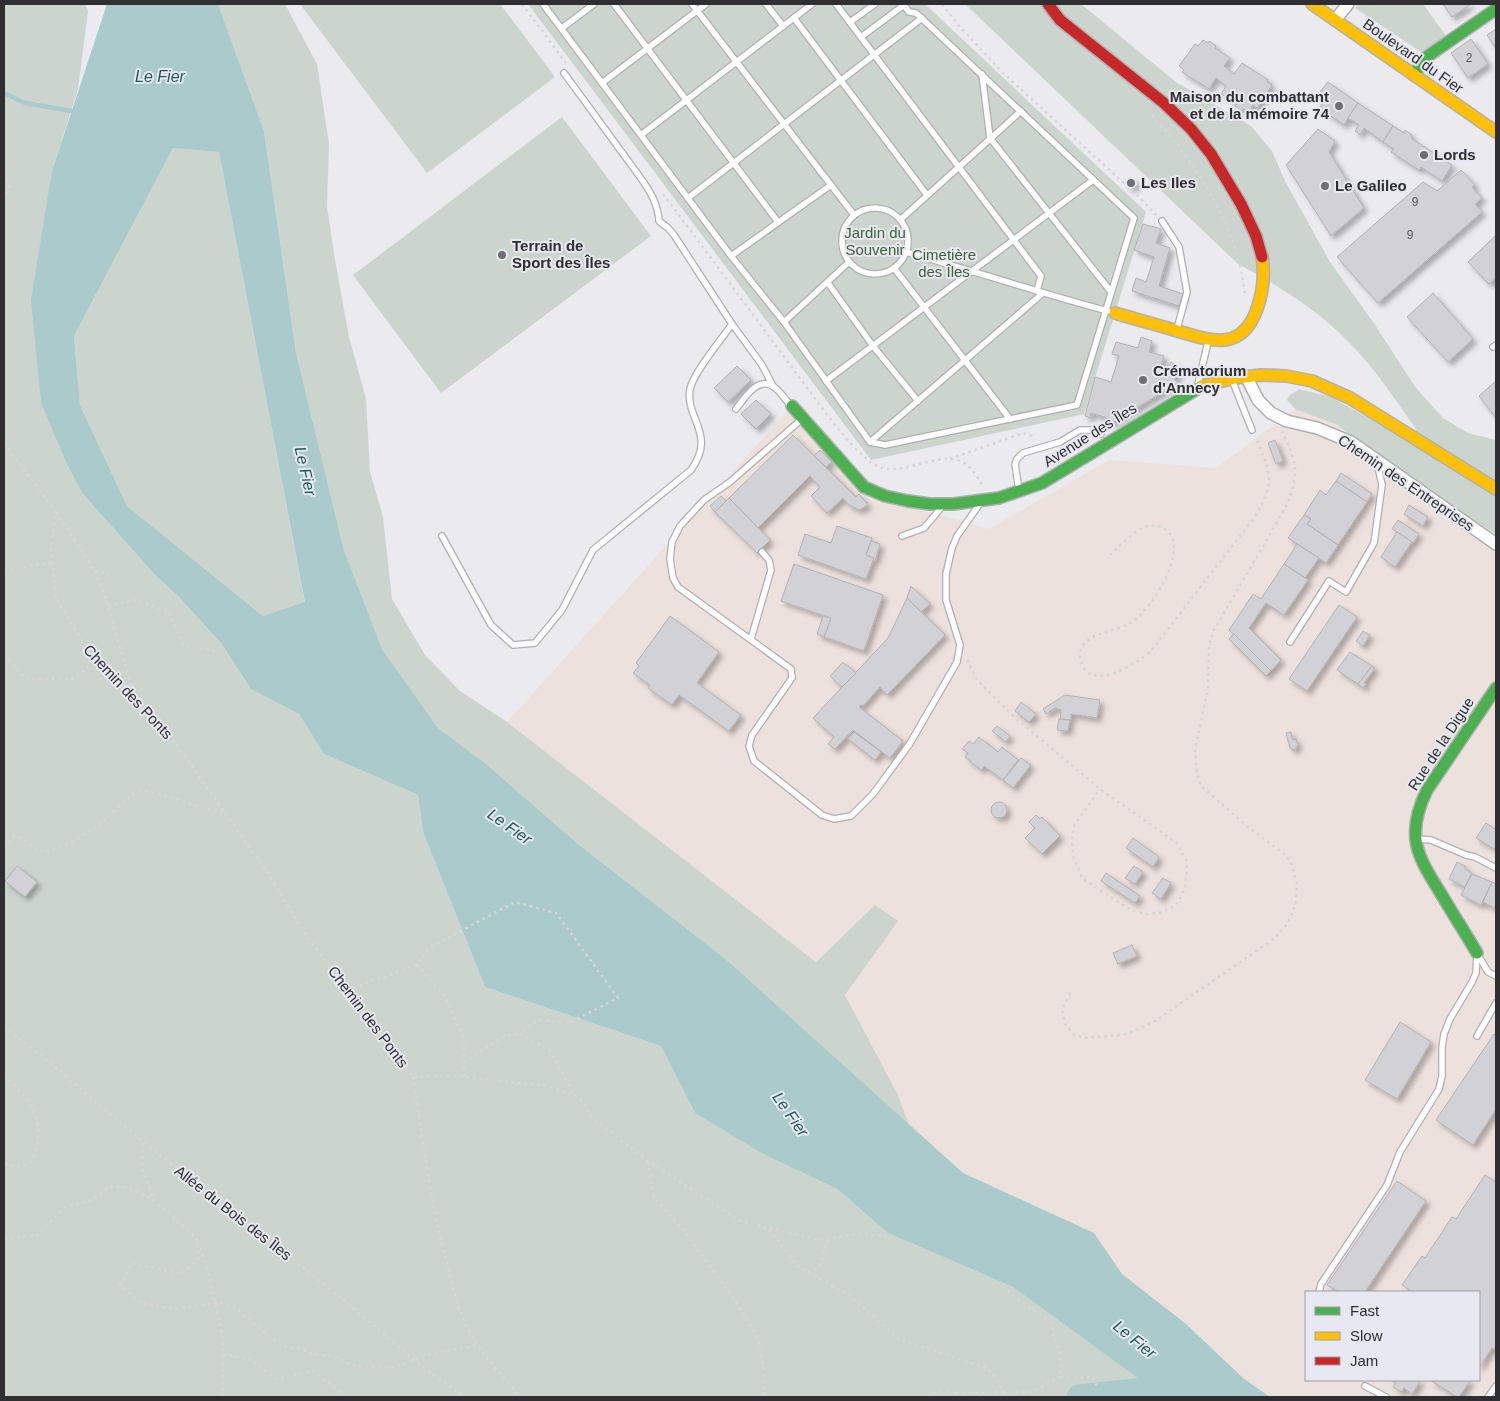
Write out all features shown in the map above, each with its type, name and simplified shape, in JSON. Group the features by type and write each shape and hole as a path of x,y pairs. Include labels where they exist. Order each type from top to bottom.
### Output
{"street":[{"path":"1048,4 1060,20 1169,108 1192,130 1212,156 1243,209 1256,237 1262,257 1263,279 1259,306 1250,325 1239,336 1225,341 1209,340 1110,312"},
{"name":"Boulevard du Fier","path":"1312,4 1496,132"},
{"path":"1335,20 1348,4"},
{"path":"1414,75 1425,58 1496,9"},
{"name":"Avenue des Îles","path":"792,406 864,487 880,494 906,501 944,504 982,501 1020,492 1042,482 1198,387 1246,376 1287,376 1322,384 1363,406 1496,489"},
{"name":"Chemin des Entreprises","path":"1246,376 1258,400 1275,416 1287,421 1317,428 1351,442 1496,544"},
{"name":"Rue de la Digue","path":"1478,953 1421,861 1415,839 1415,818 1422,799 1496,688"}],"lane":[{"path":"543,4 731,256 784,322 870,442 885,446 1077,406 1110,312 1111,292 1134,218 916,12 909,12 903,5 861,37"},
{"path":"562,28 594,4"},
{"path":"614,4 778,222"},
{"path":"692,4 854,215"},
{"path":"602,83 706,4"},
{"path":"766,4 783,26"},
{"path":"641,135 812,4"},
{"path":"850,22 875,4"},
{"path":"840,5 874,55 1041,276 1040,292 870,442"},
{"path":"794,18 927,195"},
{"path":"688,198 922,18"},
{"path":"564,73 645,184 657,207 659,221 674,235 732,324 762,365 773,386 792,406"},
{"path":"982,74 990,138 1111,292"},
{"path":"900,220 1020,111"},
{"path":"826,381 1093,180"},
{"path":"731,256 831,184"},
{"path":"869,208 879,208 888,211 900,220 907,233 908,242 906,252 894,268 876,274 866,273 857,269 850,262 844,254 842,235 846,225 854,215 869,208"},
{"path":"1162,221 1178,247 1187,292 1177,331"},
{"path":"906,252 973,270 1110,312"},
{"path":"784,322 850,262"},
{"path":"894,268 1010,419"},
{"path":"828,283 873,346 918,400"},
{"path":"442,536 491,625 513,645 535,643 562,610 593,550 692,470 696,464 701,451 701,436 690,400 691,387 696,376 732,324"},
{"path":"1198,387 1209,340"},
{"path":"1231,378 1252,430"},
{"path":"736,409 752,390 759,385 773,386"},
{"path":"803,418 730,482 704,500 680,526 675,534 670,550 671,569 678,587 789,666 792,675 790,682 752,735 749,746 751,756 754,761 822,815 834,819 845,818 856,813 873,794 909,745 957,662 960,645 946,600 946,574 950,554 957,536 982,501"},
{"path":"1020,492 1015,470 1017,459 1023,453 1060,442 1080,430 1096,430 1101,434"},
{"path":"1290,642 1329,581 1346,592 1374,543 1382,485 1376,460"},
{"path":"902,536 924,528 944,504"},
{"path":"751,639 771,570 769,560 762,552"},
{"path":"1415,839 1431,840 1475,857 1496,868"},
{"path":"1478,953 1488,972 1496,976"},
{"path":"1319,1291 1321,1284 1387,1185 1400,1152 1439,1089 1442,1076 1444,1034 1450,1019 1472,982 1476,972 1478,953"},
{"path":"1477,1036 1496,1004"},
{"path":"1365,1386 1386,1397"},
{"path":"1488,1397 1496,1386"}],"path":[{"path":"942,4 960,28 1002,72 1138,196 1162,221"},
{"path":"1367,4 1374,8"},
{"path":"1149,111 1182,150 1219,211 1236,250 1245,300"},
{"path":"4,174 10,185 4,198"},
{"path":"1070,993 1062,1010 1065,1024 1073,1034 1084,1038 1096,1038 1132,1032 1155,1021 1275,938 1282,931 1292,914 1297,894 1297,884 1287,856 1248,827 1201,786 1195,760 1197,738 1208,689 1208,655 1211,637 1288,504 1293,486 1294,461 1275,416"},
{"path":"1110,555 1138,530 1150,525 1162,527 1168,531 1175,550 1162,585 1141,615 1126,626 1096,636 1082,647 1080,658 1085,669 1101,676 1132,666 1152,651 1254,518 1264,500 1269,476 1268,468 1252,430"},
{"path":"950,459 1023,433 1035,439 1038,448"},
{"path":"4,436 6,446 56,512 95,570 108,606 134,697"},
{"name":"Chemin des Ponts","path":"56,512 51,548 56,598 85,646 164,727 268,873 301,928 413,1077 464,1077 548,1086 576,1096"},
{"path":"4,571 52,562"},
{"path":"95,570 112,575"},
{"path":"108,606 134,600 168,612 184,646 216,651"},
{"path":"960,645 977,680 1013,716 1100,789 1177,843 1186,860 1187,878 1182,895 1174,906 1152,914 1131,910 1082,878 1073,856 1072,836 1074,826 1100,789"},
{"path":"4,655 26,680 74,679 97,658"},
{"path":"4,846 8,845 14,836 18,836 36,849 44,852 56,848 105,820 138,792 147,791 226,814"},
{"path":"347,990 417,966 429,948 514,902 556,913 618,998 569,1023 537,1020 521,1034"},
{"path":"417,966 444,995 464,1038 464,1077"},
{"name":"Allée du Bois des Îles","path":"4,1027 48,1061 143,1142 338,1295 414,1360 464,1397"},
{"path":"464,1062 506,1035 521,1034 550,1052 576,1096 579,1097 592,1117 648,1161 740,1222 819,1240 860,1232 887,1236"},
{"path":"4,1076 23,1095 36,1116 38,1144 34,1158 26,1165 17,1166 4,1163"},
{"path":"413,1077 434,1207 444,1255 460,1312 478,1345 506,1382 522,1397"},
{"path":"143,1142 142,1168 153,1200"},
{"path":"648,1161 654,1197 685,1232 725,1286 758,1338 764,1370 762,1397"},
{"path":"4,1239 38,1235 64,1208 92,1200 110,1187 126,1187 153,1200 197,1239 204,1255 223,1338 223,1397"},
{"path":"768,1228 798,1266 850,1296 899,1339 986,1368 996,1378 1003,1392"},
{"path":"808,1272 818,1267 829,1238"},
{"path":"197,1239 198,1260 181,1274 132,1263 120,1285 142,1303 176,1309 220,1302 237,1309 283,1346 302,1349 313,1354 332,1356 355,1366 392,1368 427,1355 478,1345"},
{"path":"1008,1287 1010,1294 1051,1322 1061,1355 1061,1377"},
{"path":"223,1354 252,1360 276,1379 313,1371 346,1397"},
{"path":"929,1397 939,1390 957,1393 1031,1392 1061,1377 1092,1378 1098,1387"}],"shaded area":[{"path":"791,407 851,480 871,501 930,512 989,529 1109,460 1216,468 1295,409 1338,425 1431,494 1496,534 1496,1397 1088,1397 1150,1387 1013,1287 909,1125 898,1095 845,995 897,921 875,906 816,962 507,722"}],"green space":[{"path":"4,4 85,4 88,11 78,89 52,171 37,354 41,403 83,494 155,575 178,596 221,643 251,689 299,714 324,754 418,795 423,832 485,987 661,1046 695,1113 761,1153 837,1189 888,1233 1013,1287 1151,1387 1088,1397 4,1397"},
{"path":"218,4 285,4 317,64 329,144 327,206 349,337 366,399 370,472 383,517 392,599 425,655 460,691 507,722 816,962 875,905 898,921 845,995 898,1095 909,1125 728,961 578,844 485,763 438,728 382,649 344,550 296,353 264,131"},
{"path":"300,4 500,4 555,77 427,173"},
{"name":"Cimetière des Îles","path":"528,4 925,4 1146,212 1084,414 871,460"},
{"path":"965,4 1081,4 1176,82 1251,126 1272,151 1285,181 1330,262 1373,322 1416,388 1443,418 1468,433 1496,440 1496,534 1431,494 1338,425 1295,409 1287,400 1289,396 1299,389 1331,397 1386,428 1417,430 1389,390 1346,339 1303,303 1238,264"},
{"path":"1358,4 1423,4 1446,36 1421,52 1355,8"},
{"name":"Terrain de Sport des Îles","path":"562,117 651,236 441,393 353,275"},
{"path":"173,148 219,152 305,603 263,616 127,506 80,405 74,336"}],"water":[{"name":"Le Fier","path":"107,4 218,4 264,131 296,353 344,550 382,649 438,728 485,763 578,844 728,961 963,1173 1094,1233 1122,1274 1186,1324 1243,1378 1270,1397 1164,1397 1013,1287 888,1233 837,1189 761,1153 695,1113 661,1046 485,987 423,832 418,795 324,754 299,714 251,689 221,643 178,596 155,575 83,494 67,464 41,403 31,300 52,171","holes":["173,148 219,152 305,602 263,616 127,506 80,405 74,336"]}],"building":[{"path":"1443,4 1471,4 1452,17"},
{"path":"1496,29 1496,48 1487,35"},
{"path":"1471,39 1488,64 1468,78 1451,53"},
{"path":"1203,40 1208,43 1209,41 1216,46 1215,48 1230,58 1224,66 1234,74 1242,63 1268,80 1267,82 1272,85 1257,108 1253,105 1249,112 1244,109 1242,111 1235,106 1237,104 1221,94 1226,86 1216,78 1209,89 1182,72 1184,70 1179,66 1195,44 1198,46"},
{"name":"Maison du combattant et de la mémoire 74","path":"1328,82 1358,103 1344,125 1319,108 1324,102 1316,97"},
{"path":"1358,103 1393,126 1383,142 1364,128 1360,135 1355,131 1359,125 1348,118"},
{"path":"1393,126 1404,133 1405,130 1412,135 1411,138 1452,165 1442,181 1421,167 1419,170 1391,152 1394,149 1383,142"},
{"name":"Le Galileo","path":"1318,129 1335,141 1329,152 1364,208 1331,236 1286,165"},
{"path":"1461,170 1475,185 1472,187 1482,198 1475,204 1482,212 1378,303 1337,257 1423,182 1437,191"},
{"name":"Les Iles","path":"1130,177 1137,183 1132,189 1125,183"},
{"path":"1143,224 1161,229 1156,243 1170,248 1159,286 1183,294 1179,306 1132,291 1136,278 1146,282 1154,257 1134,250"},
{"path":"1496,235 1496,278 1489,284 1468,262"},
{"path":"1433,293 1473,339 1448,362 1407,317"},
{"name":"Crématorium d'Annecy","path":"1141,337 1152,341 1149,352 1164,356 1160,369 1163,370 1172,362 1181,372 1174,378 1178,383 1130,412 1128,410 1126,415 1109,425 1111,419 1091,413 1090,418 1085,416 1095,377 1111,382 1119,356 1112,354 1116,342 1138,348"},
{"path":"737,366 751,380 728,402 714,388"},
{"path":"1496,381 1496,418 1479,396"},
{"path":"756,400 771,414 756,429 741,414"},
{"path":"793,435 856,497 859,494 868,505 859,510 849,505 843,498 827,513 811,496 820,487 810,476 758,528 729,498"},
{"path":"1275,440 1283,461 1276,464 1268,443"},
{"path":"820,450 832,462 826,467 814,456"},
{"path":"1341,473 1372,494 1367,502 1336,481"},
{"path":"1336,481 1367,502 1338,545 1307,524 1311,519 1304,515 1320,490 1326,495"},
{"path":"721,496 726,501 715,512 710,506"},
{"path":"729,498 770,540 757,553 715,512"},
{"path":"1409,505 1428,517 1423,526 1404,514"},
{"path":"1304,515 1311,519 1307,524 1338,545 1326,563 1288,538"},
{"path":"1398,520 1419,534 1413,543 1392,529"},
{"path":"837,526 872,538 866,555 874,558 866,579 798,555 805,534 831,543"},
{"path":"1397,532 1412,542 1395,567 1381,557"},
{"path":"871,541 880,544 875,561 873,560 874,558 866,555"},
{"path":"1297,544 1319,558 1305,578 1284,564"},
{"path":"794,564 883,595 864,651 824,637 831,618 781,601"},
{"path":"1284,564 1308,580 1284,615 1266,603 1249,628 1281,660 1271,671 1229,630 1253,594 1261,599"},
{"path":"911,586 930,604 921,612 907,598"},
{"path":"907,598 945,635 887,695 880,687 863,706 859,707 903,741 890,758 853,730 835,749 828,744 834,737 813,718 888,638"},
{"path":"1339,605 1357,617 1307,691 1289,679"},
{"path":"670,616 719,652 697,683 741,715 729,731 679,695 672,705 648,688 650,685 633,673 639,666 636,663"},
{"path":"823,616 831,618 824,637 817,634"},
{"path":"1363,631 1370,635 1363,646 1356,641"},
{"path":"1234,634 1271,671 1266,676 1229,639"},
{"path":"1350,652 1372,666 1358,684 1337,670"},
{"path":"843,662 856,673 842,687 830,676"},
{"path":"1372,666 1375,668 1364,683 1366,684 1363,688 1358,684"},
{"path":"1065,695 1100,700 1097,718 1071,714 1071,720 1060,719 1061,710 1055,708 1046,714 1043,709"},
{"path":"1021,702 1036,714 1029,722 1015,711"},
{"path":"1059,719 1070,720 1068,731 1057,730"},
{"path":"997,726 1010,736 1006,742 992,731"},
{"path":"854,732 881,752 875,760 848,739"},
{"path":"1291,732 1293,740 1296,739 1298,746 1292,750 1286,733"},
{"path":"979,737 998,752 1002,747 1018,760 1003,780 984,766 981,770 965,757 968,753 962,749 969,741 973,744"},
{"path":"1021,758 1031,765 1013,788 1003,780"},
{"path":"999,802 1007,810 999,818 991,810"},
{"path":"1036,815 1040,819 1042,817 1060,836 1042,854 1025,838 1035,828 1029,822"},
{"path":"1486,823 1496,830 1496,846 1494,849 1476,838"},
{"path":"1133,838 1159,857 1153,867 1126,848"},
{"path":"1457,862 1465,866 1465,869 1472,873 1465,887 1449,879"},
{"path":"17,866 37,882 25,897 5,881"},
{"path":"1134,866 1143,872 1135,884 1125,878"},
{"path":"1106,873 1140,896 1135,903 1101,881"},
{"path":"1472,874 1492,882 1481,905 1461,895"},
{"path":"1163,878 1171,883 1161,899 1152,893"},
{"path":"1492,882 1496,884 1496,909 1483,902"},
{"path":"1132,945 1137,956 1118,964 1113,953"},
{"path":"1400,1022 1431,1042 1397,1099 1365,1080"},
{"path":"1494,1034 1496,1036 1496,1109 1473,1145 1436,1120"},
{"path":"1485,1175 1496,1182 1496,1350 1492,1348 1480,1366 1480,1291 1409,1291 1402,1285 1422,1256 1425,1258 1452,1217 1456,1219"},
{"path":"1397,1181 1426,1201 1366,1291 1337,1291 1327,1285"},
{"path":"1392,1381 1420,1381 1412,1394 1404,1388 1401,1392 1393,1387 1396,1383"},
{"path":"1432,1381 1470,1381 1459,1397"}],"waterway":[{"path":"4,93 25,103 77,112"},
{"path":"1079,1397 1154,1389 1188,1393"}],"traffic: fast":[{"path":"1414,75 1425,58 1496,9"},
{"path":"792,406 864,487 885,496 908,501 930,504 953,504 999,498 1042,483 1202,386"},
{"path":"1477,953 1427,870 1421,858 1415,834 1420,806 1427,790 1496,688"}],"traffic: slow":[{"path":"1312,4 1496,132"},
{"path":"1115,313 1211,340 1233,338 1242,333 1257,309 1263,283 1262,257"},
{"path":"1202,386 1235,378 1261,375 1286,376 1312,381 1350,398 1496,489"}],"traffic: jam":[{"path":"1048,4 1060,20 1164,103 1191,129 1211,154 1241,204 1256,236 1262,257"}],"place":[{"name":"Maison du combattant et de la mémoire 74","path":"1339,106"},
{"name":"Lords","path":"1424,155"},
{"name":"Les Iles","path":"1131,183"},
{"name":"Le Galileo","path":"1325,186"},
{"name":"Terrain de Sport des Îles","path":"502,255"},
{"name":"Crématorium d'Annecy","path":"1143,380"}],"park label":[{"name":"Jardin du Souvenir","path":"875,242"}]}
